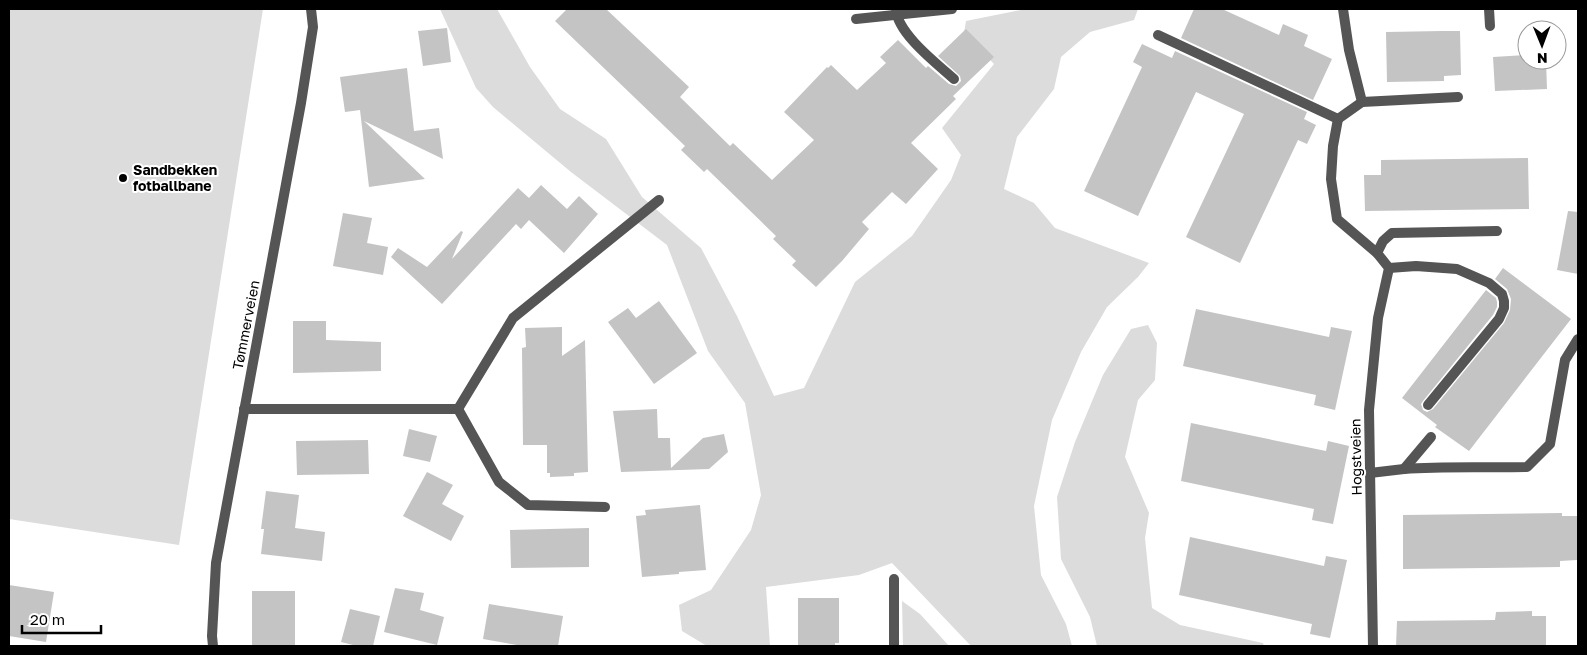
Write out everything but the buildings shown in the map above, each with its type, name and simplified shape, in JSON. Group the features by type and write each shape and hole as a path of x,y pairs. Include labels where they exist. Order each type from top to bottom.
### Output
{"street":[{"name":"Tømmerveien","path":"213,646 216,563 301,103 313,27 312,9"},
{"path":"856,19 897,12 952,9"},
{"path":"1343,9 1349,50 1362,102"},
{"path":"1489,9 1490,26"},
{"path":"897,12 905,32 954,79"},
{"path":"1158,35 1338,119"},
{"path":"1428,405 1498,318 1504,308 1502,294 1489,283 1457,269 1416,266 1389,268 1377,254 1337,219 1331,179 1333,146 1338,119 1362,102 1458,97"},
{"path":"458,409 513,318 659,200"},
{"path":"1377,254 1383,241 1392,233 1496,231"},
{"name":"Hogstveien","path":"1373,646 1369,410 1378,318 1389,268"},
{"path":"1370,473 1432,467 1489,468 1527,466 1550,444 1565,360 1578,339"},
{"path":"244,409 458,409"},
{"path":"458,409 500,482 528,505 605,506"},
{"path":"1404,469 1431,437"},
{"path":"894,579 894,646"}],"shaded area":[{"name":"Sandbekken fotballbane","path":"9,9 263,9 179,545 9,519"},
{"path":"440,9 497,9 530,67 560,109 606,139 642,197 701,248 737,316 774,396 804,388 855,282 912,236 951,180 961,155 942,128 994,64 964,33 966,21 1026,9 1138,9 1134,20 1090,32 1061,57 1054,89 1017,137 1004,189 1034,203 1055,228 1149,263 1138,277 1107,307 1081,352 1052,420 1034,506 1041,575 1066,624 1072,646 971,646 892,563 859,575 766,587 770,646 707,646 682,631 679,605 711,590 751,530 761,495 745,403 708,351 667,245 571,172 493,107 476,88"},
{"path":"1148,325 1157,343 1155,380 1138,400 1125,457 1149,513 1145,538 1152,608 1180,625 1263,643 1264,646 1097,646 1090,617 1061,559 1057,497 1075,442 1103,375 1131,329"},
{"path":"902,601 920,614 949,646 903,646"}],"place":[{"name":"Sandbekken fotballbane","path":"123,178"}]}
